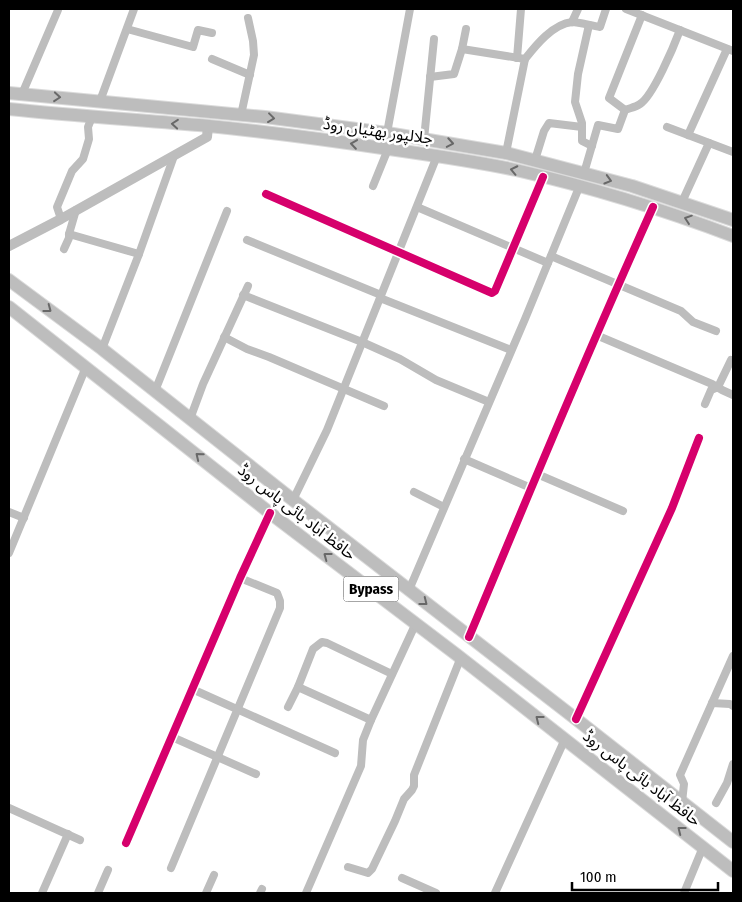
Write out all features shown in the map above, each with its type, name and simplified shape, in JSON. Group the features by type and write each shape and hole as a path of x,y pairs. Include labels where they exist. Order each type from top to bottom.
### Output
{"main road":[{"name":"جلالپور بھٹیاں روڈ","path":"9,93 241,115 387,133 506,153 632,186 733,220"},
{"name":"جلالپور بھٹیاں روڈ","path":"9,108 208,126 297,136 437,156 514,170 580,185 653,207 733,236"},
{"name":"حافظ آباد بائی پاس روڈ","path":"9,280 102,349 733,842"},
{"name":"حافظ آباد بائی پاس روڈ","path":"9,307 270,513 460,657 733,871"}],"street":[{"path":"100,101 134,9"},
{"path":"387,133 410,9"},
{"path":"506,153 521,58 521,9"},
{"path":"572,22 578,9"},
{"path":"462,49 521,58 559,26 572,22 600,27 606,9"},
{"path":"626,9 730,50 688,135"},
{"path":"22,94 58,10"},
{"path":"625,110 609,98 642,15"},
{"path":"241,115 254,55 248,18"},
{"path":"588,25 578,74 575,102 582,122 582,141 592,146"},
{"path":"127,29 193,47 198,30 212,33"},
{"path":"430,77 454,74 466,29"},
{"path":"625,110 642,104 651,91 666,64 680,30"},
{"path":"424,139 434,39"},
{"path":"212,59 250,75"},
{"path":"584,173 598,125 618,130 625,110"},
{"path":"61,219 57,207 72,171 82,159 89,139 88,127 92,117"},
{"path":"535,160 544,131 549,123 582,127"},
{"path":"9,246 207,137 208,126"},
{"path":"667,126 733,152"},
{"path":"682,202 709,143"},
{"path":"373,186 388,149"},
{"path":"102,349 174,156"},
{"path":"293,500 327,430 437,156"},
{"path":"266,194 492,293 495,291 543,177"},
{"path":"409,590 580,185"},
{"path":"417,207 513,248 618,285 681,311 693,322 716,332"},
{"path":"469,637 536,474 653,207"},
{"path":"64,249 69,238 76,210"},
{"path":"155,391 227,211"},
{"path":"69,234 139,254"},
{"path":"247,240 511,350"},
{"path":"190,419 203,384 248,286"},
{"path":"243,295 362,342 400,359 436,380 489,402"},
{"path":"596,335 733,395"},
{"path":"224,337 246,349 384,406"},
{"path":"705,404 711,390 718,387 731,360"},
{"path":"9,553 86,367"},
{"path":"576,719 672,508 699,438"},
{"path":"464,459 531,488"},
{"path":"536,474 623,511"},
{"path":"414,492 444,507"},
{"path":"9,512 24,518"},
{"path":"126,843 270,513"},
{"path":"171,868 280,608 280,600 277,594 240,578"},
{"path":"306,893 360,766 363,740 371,720 416,623"},
{"path":"288,707 313,649 322,642 392,674"},
{"path":"348,867 368,873 372,869 404,798 414,786 414,775 460,657"},
{"path":"682,802 684,784 680,775 733,659"},
{"path":"298,687 371,720"},
{"path":"192,689 335,753"},
{"path":"712,703 730,704 733,706"},
{"path":"172,737 256,774"},
{"path":"495,893 565,739"},
{"path":"716,803 727,783 733,764"},
{"path":"9,808 80,840"},
{"path":"42,893 68,834"},
{"path":"684,893 703,847"},
{"path":"98,893 108,870"},
{"path":"206,893 214,875"},
{"path":"402,878 436,893"}],"cycle path":[{"path":"266,194 492,293 495,291 543,177"},
{"path":"469,637 582,367 653,207"},
{"path":"576,719 672,508 699,438"},
{"path":"126,843 270,513"}]}
